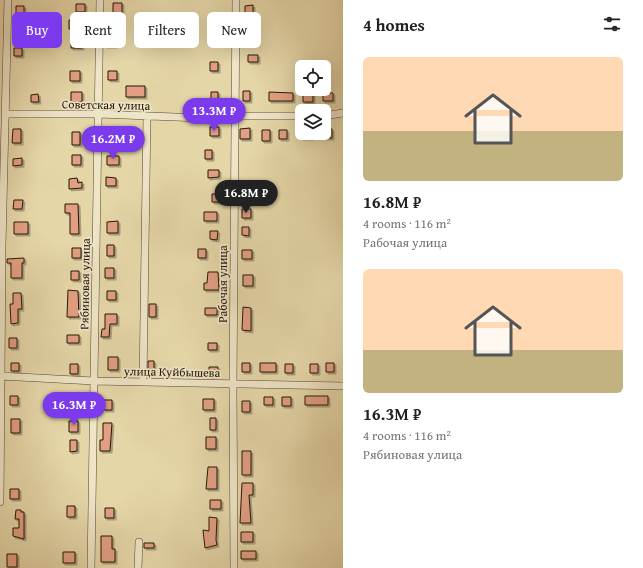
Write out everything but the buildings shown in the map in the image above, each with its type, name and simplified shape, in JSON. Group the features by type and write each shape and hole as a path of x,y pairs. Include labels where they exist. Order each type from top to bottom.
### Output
{"street":[{"path":"0,502 8,0"},
{"name":"Рябиновая улица","path":"91,568 100,0"},
{"name":"Рабочая улица","path":"234,568 233,384 236,0"},
{"path":"331,115 343,113"},
{"name":"Советская улица","path":"6,114 98,114 226,118 234,116 295,116"},
{"path":"143,382 147,116"},
{"name":"улица Куйбышева","path":"1,376 94,381 343,386"},
{"path":"138,568 139,542"}]}
